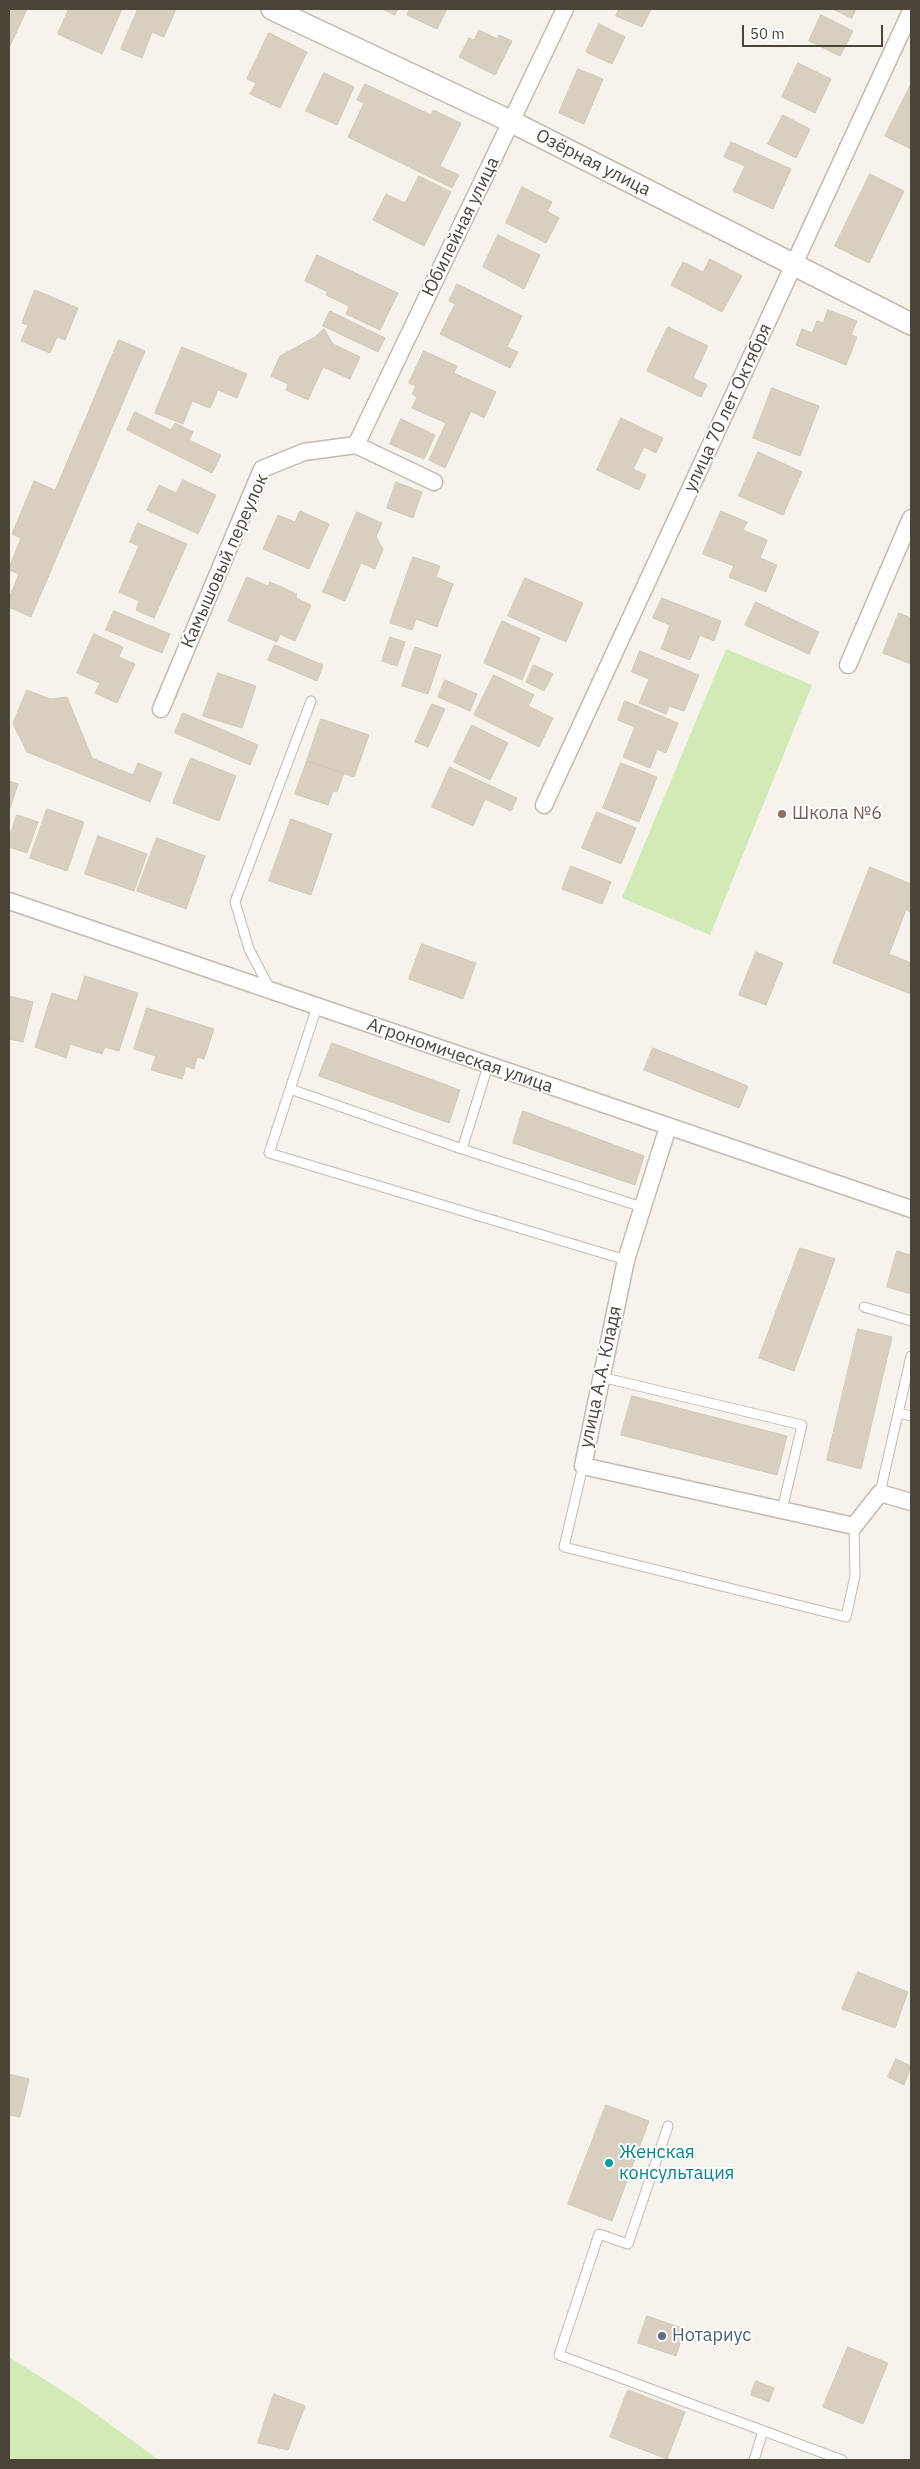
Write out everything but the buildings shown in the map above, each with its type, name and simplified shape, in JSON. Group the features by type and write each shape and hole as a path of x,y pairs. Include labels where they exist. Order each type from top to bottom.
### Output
{"street":[{"name":"Озёрная улица","path":"272,9 512,122 911,324"},
{"name":"Юбилейная улица","path":"356,445 565,9"},
{"name":"улица 70 лет Октября","path":"544,805 911,11"},
{"path":"356,445 434,482"},
{"name":"Камышовый переулок","path":"161,709 262,469 304,452 356,445"},
{"path":"848,665 911,518"},
{"name":"Агрономическая улица","path":"9,901 911,1210"},
{"name":"улица А.А. Кладя","path":"668,1127 626,1260 583,1466 854,1526"},
{"path":"854,1526 880,1493 911,1502"}],"lane":[{"path":"271,992 249,949 235,902 311,701"},
{"path":"317,1007 269,1153 626,1260"},
{"path":"462,1149 488,1066"},
{"path":"290,1090 462,1149 642,1207"},
{"path":"864,1307 911,1320"},
{"path":"880,1493 911,1356"},
{"path":"601,1377 802,1425 782,1510"},
{"path":"898,1413 911,1416"},
{"path":"583,1466 564,1547 846,1617 855,1576 854,1526"},
{"path":"668,2126 628,2244 599,2234 559,2355 842,2460"},
{"path":"754,2460 764,2431"}],"green space":[{"path":"726,649 812,685 710,935 622,898"},
{"path":"9,2357 75,2399 159,2460 9,2460"}],"place":[{"name":"Школа №6","path":"782,814"},
{"name":"Женская консультация","path":"609,2163"},
{"name":"Нотариус","path":"662,2336"}]}
